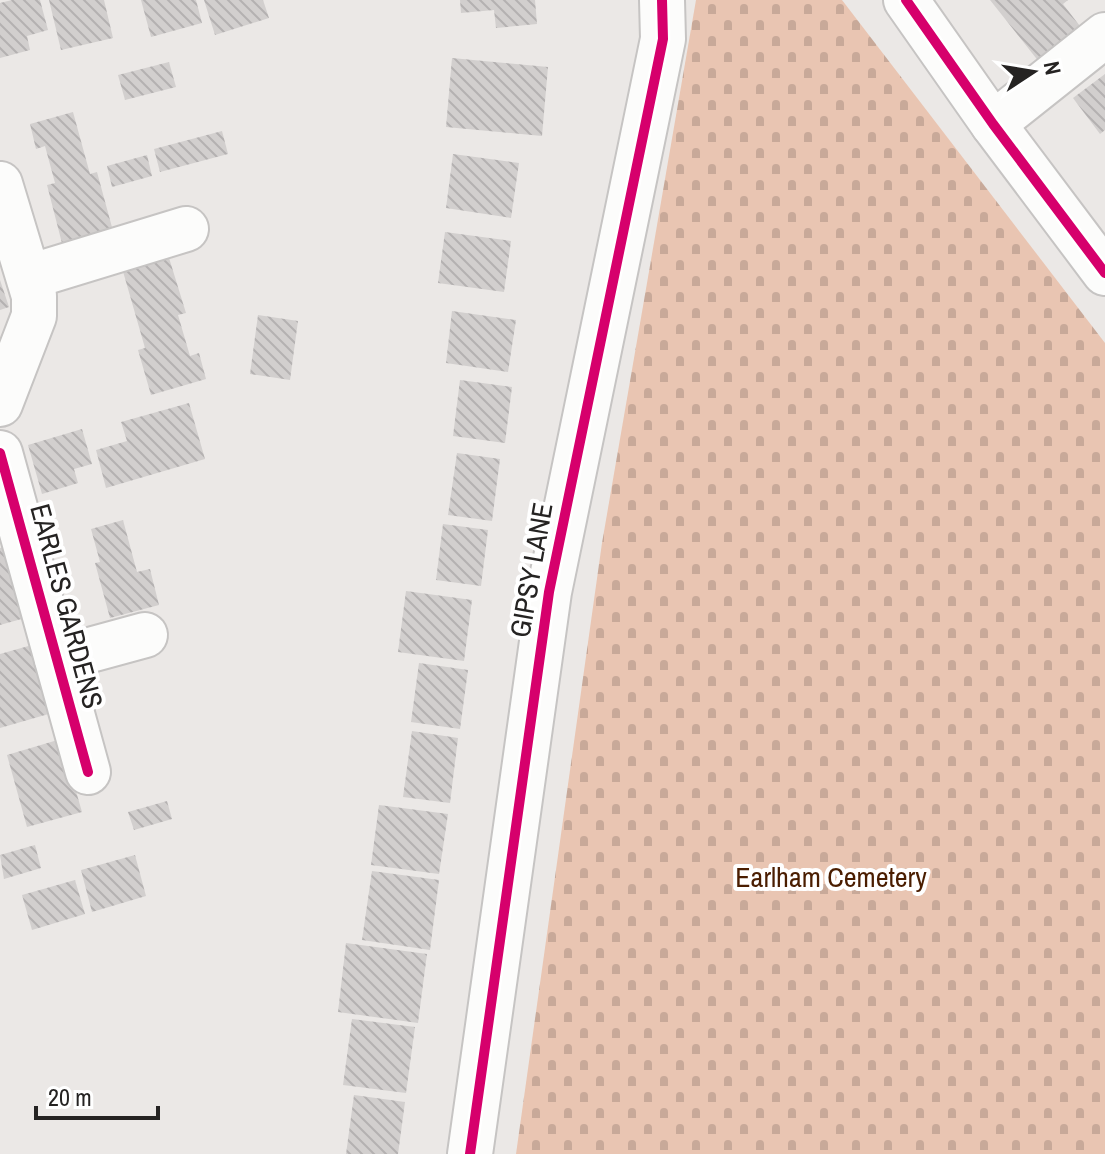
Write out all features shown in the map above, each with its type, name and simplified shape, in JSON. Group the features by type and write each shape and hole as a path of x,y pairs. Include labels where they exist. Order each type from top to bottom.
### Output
{"street":[{"name":"GIPSY LANE","path":"470,1154 549,592 663,39 662,0"},
{"path":"906,0 993,124 1105,273"},
{"path":"993,124 1105,35"},
{"path":"0,184 34,296 34,316 0,404"},
{"path":"29,277 186,229"},
{"name":"EARLES GARDENS","path":"0,453 88,772"},
{"name":"EARLES GARDENS","path":"57,659 145,635"}],"green space":[{"name":"Earlham Cemetery","path":"696,0 842,0 1105,343 1105,1154 516,1154 602,543"}],"building":[{"path":"40,0 48,30 27,36 30,50 0,58 0,3"},
{"path":"49,0 104,0 113,38 61,50"},
{"path":"141,0 196,0 202,23 151,37"},
{"path":"204,0 263,0 269,18 215,35"},
{"path":"460,0 535,0 537,24 496,28 494,10 461,13"},
{"path":"990,0 1068,0 1063,4 1089,38 1047,72"},
{"path":"452,58 548,67 542,136 446,127"},
{"path":"169,62 176,87 125,100 118,75"},
{"path":"1105,74 1105,130 1100,134 1073,98"},
{"path":"73,112 90,174 97,172 116,242 65,255 47,185 55,183 45,146 36,149 30,124"},
{"path":"222,131 228,154 160,172 154,149"},
{"path":"453,154 519,163 511,218 446,208"},
{"path":"147,155 152,176 112,187 107,166"},
{"path":"445,232 511,241 504,292 438,283"},
{"path":"166,248 186,313 178,315 190,356 199,353 206,379 151,395 138,350 145,348 120,261"},
{"path":"0,280 9,307 0,310"},
{"path":"452,311 516,320 508,372 446,363"},
{"path":"258,315 298,321 290,380 250,374"},
{"path":"460,380 512,387 505,443 453,436"},
{"path":"189,403 205,459 106,488 96,450 127,441 121,422"},
{"path":"82,429 92,464 74,469 78,483 42,494 28,445"},
{"path":"457,453 500,459 492,521 448,515"},
{"path":"123,520 137,572 150,569 159,605 110,618 95,563 100,562 91,529"},
{"path":"443,524 488,530 481,586 436,580"},
{"path":"4,547 25,618 0,625 0,548"},
{"path":"406,591 472,600 464,661 398,652"},
{"path":"32,645 52,713 0,728 0,654"},
{"path":"419,663 468,670 460,729 411,722"},
{"path":"412,731 458,738 450,803 403,797"},
{"path":"61,739 82,812 27,827 7,755"},
{"path":"167,801 172,819 134,830 128,812"},
{"path":"379,805 448,814 439,874 371,865"},
{"path":"35,845 41,868 4,879 0,855"},
{"path":"135,855 146,896 92,912 81,870"},
{"path":"372,871 439,880 430,950 362,940"},
{"path":"75,880 85,914 32,930 22,895"},
{"path":"346,943 427,954 418,1023 338,1012"},
{"path":"352,1019 415,1027 406,1093 343,1085"},
{"path":"354,1095 405,1102 398,1154 346,1154"}],"cycle path":[{"path":"470,1154 549,592 663,39 662,0"},
{"path":"906,0 993,124 1105,273"},
{"path":"0,453 88,772"}]}
